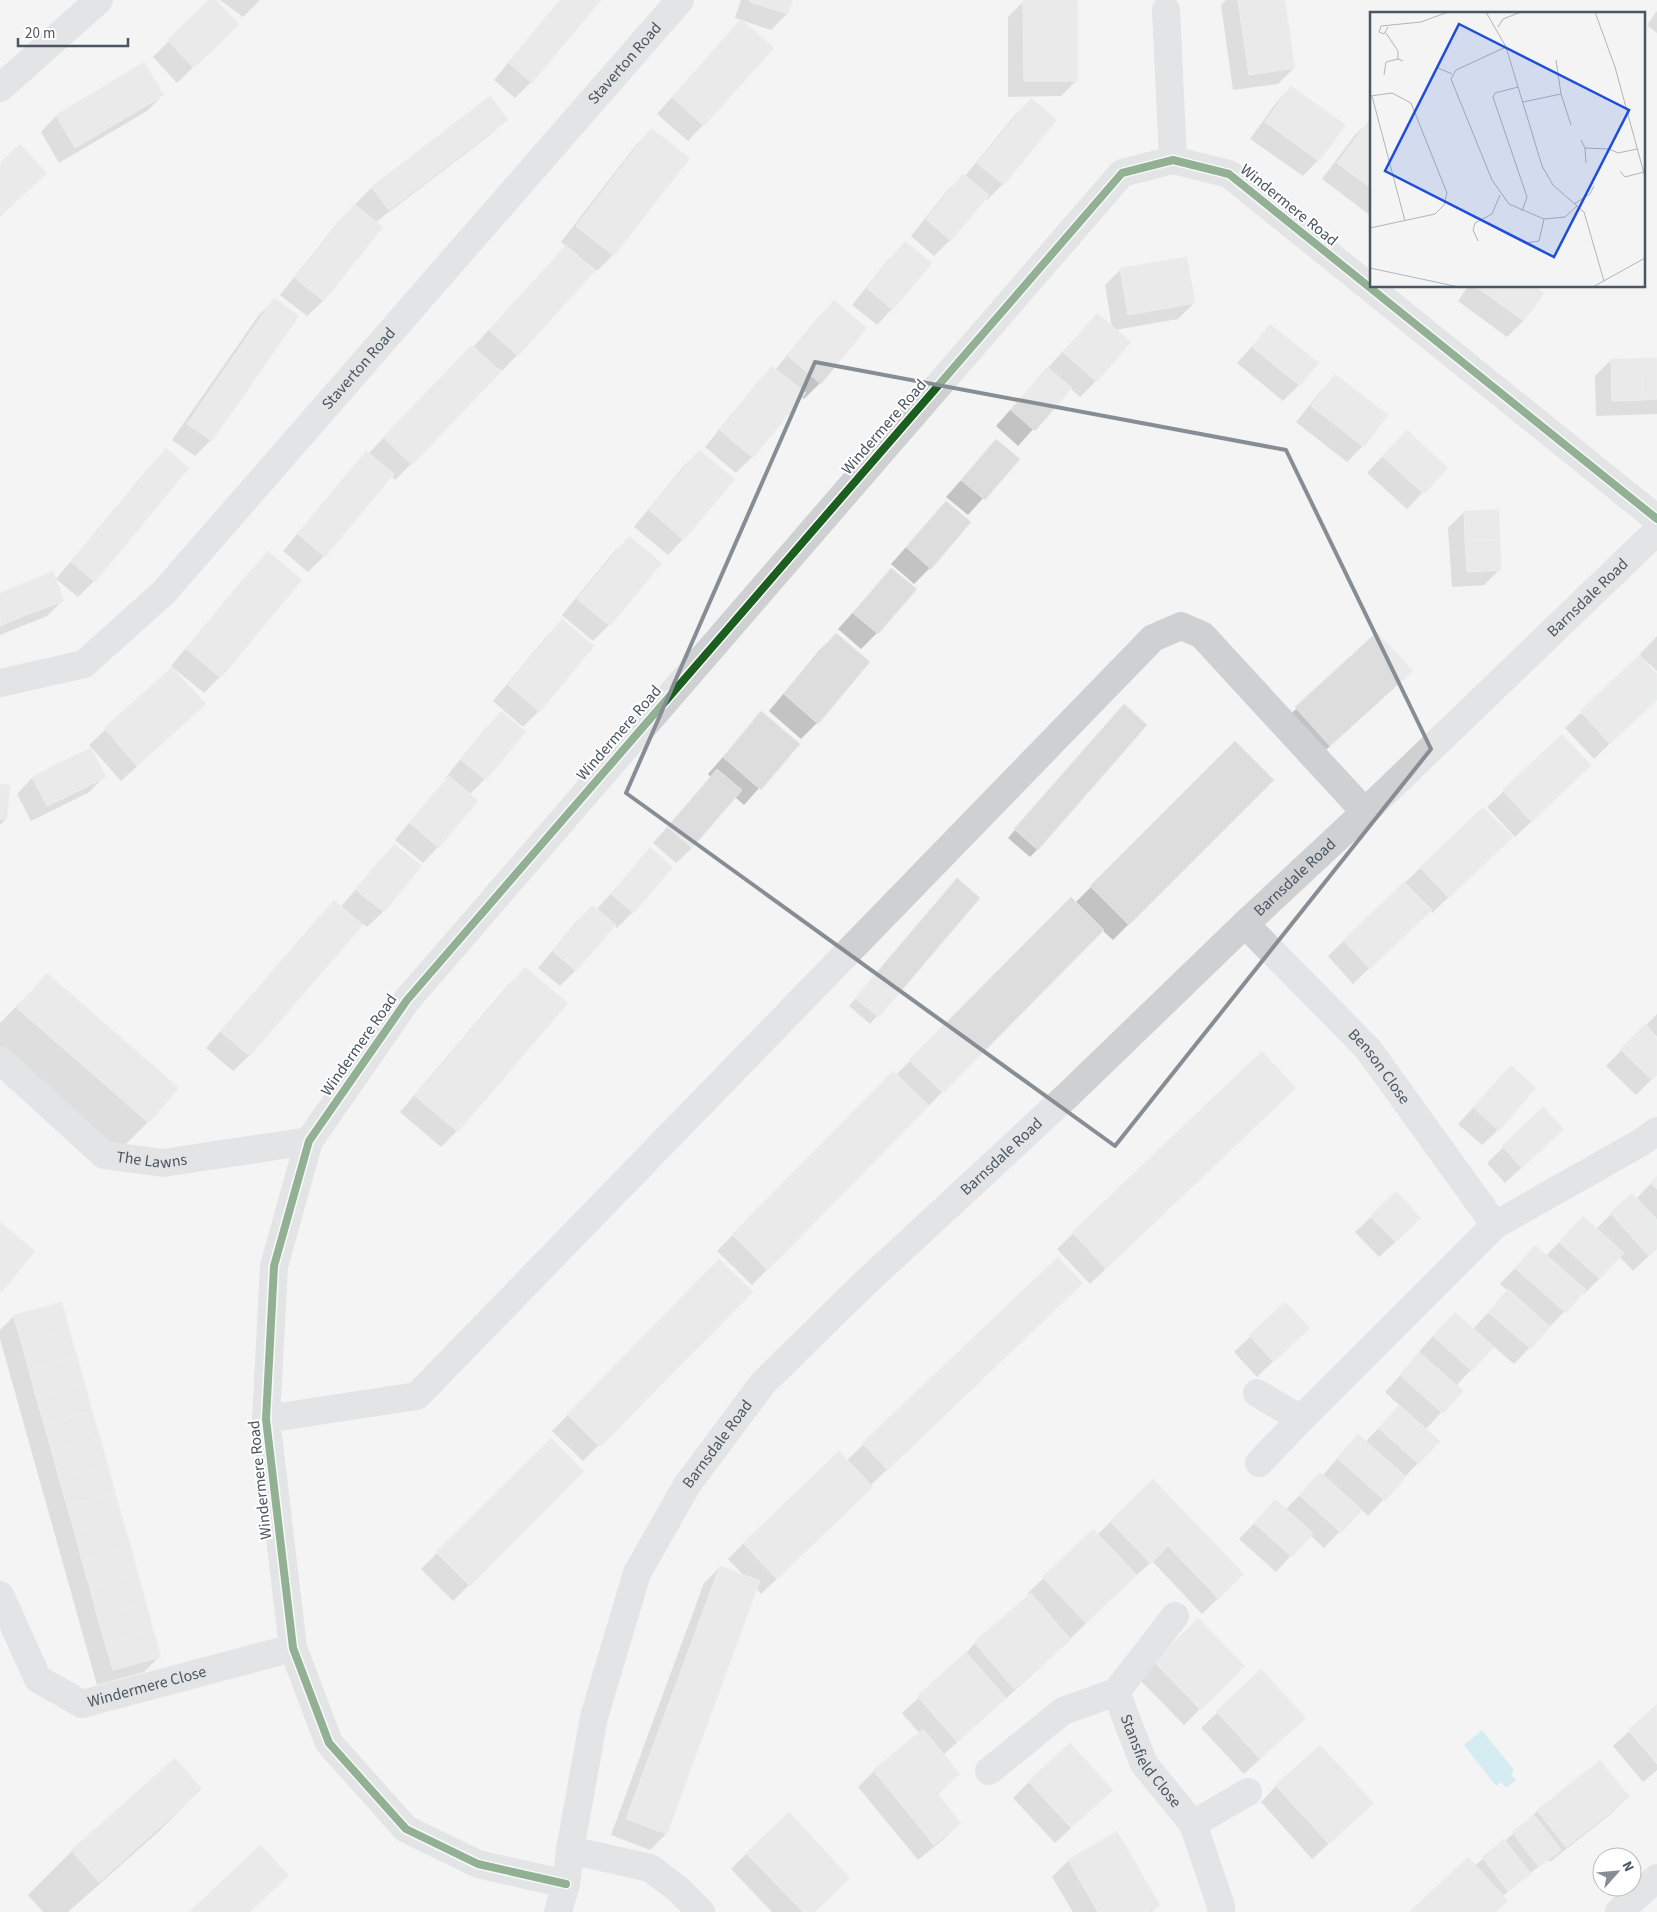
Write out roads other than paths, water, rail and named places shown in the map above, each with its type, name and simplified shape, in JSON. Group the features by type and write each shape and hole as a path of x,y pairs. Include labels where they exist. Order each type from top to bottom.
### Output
{"street":[{"path":"0,88 99,0"},
{"name":"Staverton Road","path":"0,683 84,664 164,592 680,0"},
{"path":"1166,10 1173,160"},
{"name":"Windermere Road","path":"566,1884 478,1864 406,1829 329,1743 293,1648 266,1419 274,1266 309,1141 407,1000 1122,173 1173,160 1229,174 1370,288"},
{"name":"Windermere Road","path":"1370,288 1657,519"},
{"name":"Barnsdale Road","path":"558,1912 566,1884 570,1850 594,1717 637,1572 687,1485 763,1383 862,1286 1069,1094 1245,924 1365,812 1657,531"},
{"path":"266,1419 417,1396 1153,638 1181,626 1202,635 1365,812"},
{"name":"Benson Close","path":"1245,924 1368,1049 1495,1225"},
{"name":"The Lawns","path":"0,1060 104,1155 164,1163 309,1141"},
{"path":"1259,1463 1495,1225 1640,1144 1657,1131"},
{"path":"1257,1393 1301,1419"},
{"name":"Windermere Close","path":"0,1595 38,1679 82,1704 293,1648"},
{"name":"Stansfield Close","path":"989,1771 1063,1711 1116,1692 1176,1616"},
{"name":"Stansfield Close","path":"1116,1692 1144,1764 1194,1824 1221,1906 1221,1912"},
{"name":"Stansfield Close","path":"1194,1824 1248,1792"},
{"path":"570,1850 650,1868 678,1889 701,1912"},
{"path":"1619,1912 1657,1878"}],"water":[{"path":"1482,1730 1514,1770 1511,1774 1516,1780 1506,1788 1501,1782 1496,1786 1464,1745"}]}
